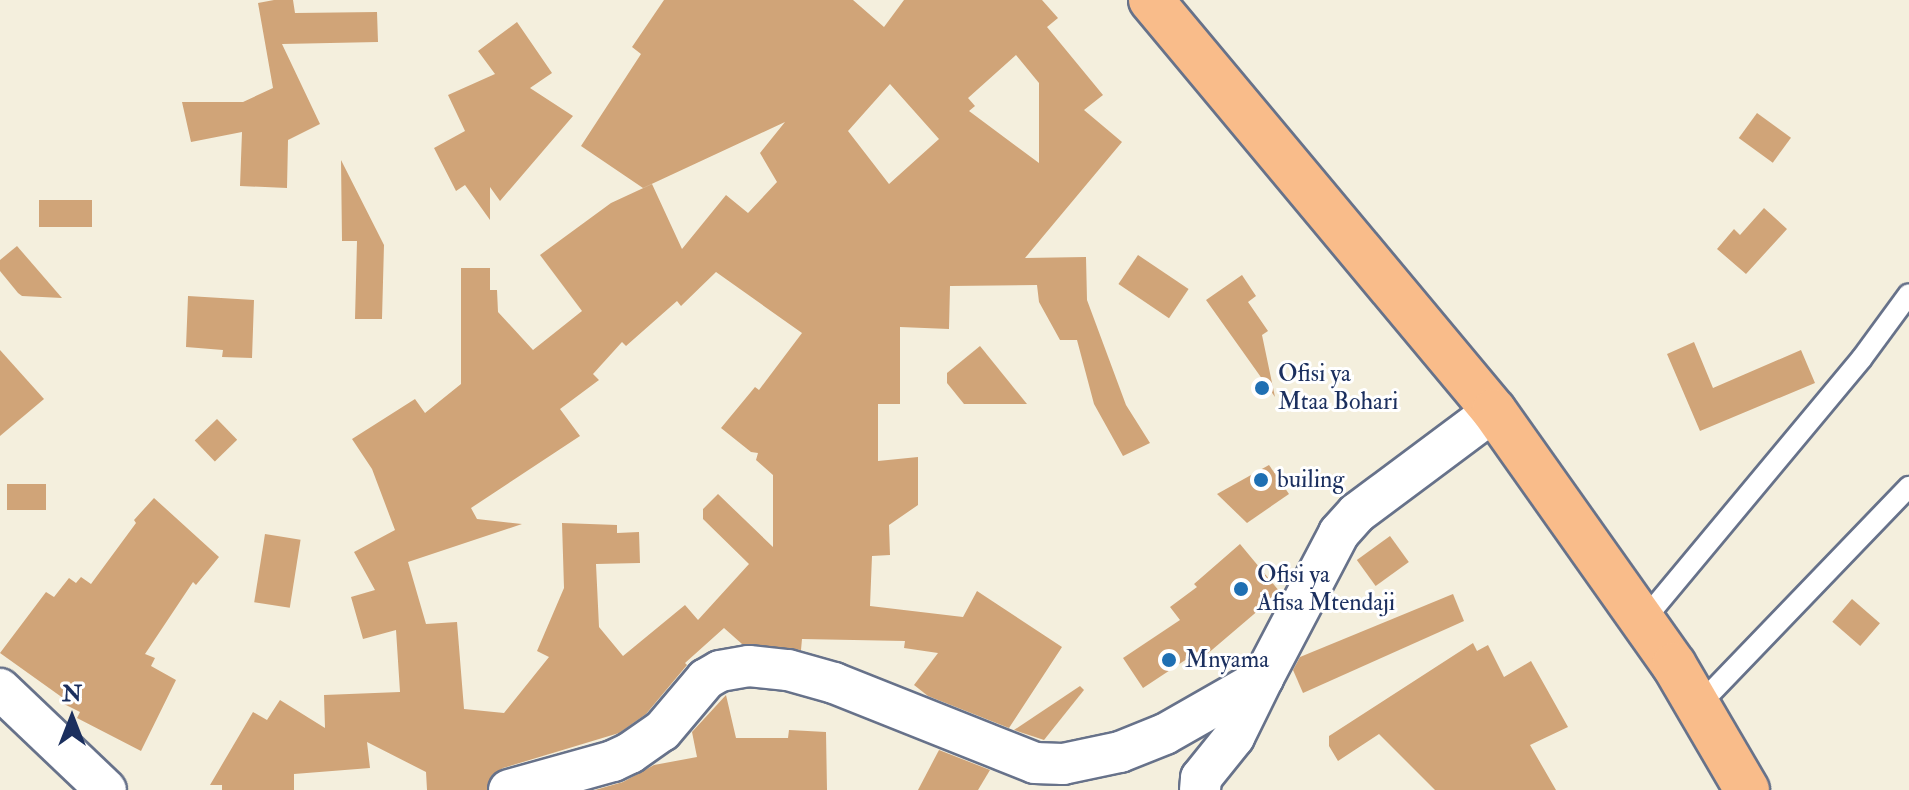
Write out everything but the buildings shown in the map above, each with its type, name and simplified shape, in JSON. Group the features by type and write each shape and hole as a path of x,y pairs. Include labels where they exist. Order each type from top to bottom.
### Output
{"highway":[{"path":"1151,0 1494,411 1643,621 1699,705 1747,790"}],"street":[{"path":"1200,790 1201,778 1234,737 1339,533 1357,513 1494,411"},
{"path":"509,790 630,753 662,731 706,679 720,671 749,666 788,670 834,683 1012,755 1035,763 1063,764 1120,752 1165,734 1263,678"},
{"path":"0,689 106,790"}],"lane":[{"path":"1643,621 1862,358 1909,294"},
{"path":"1699,705 1909,487"}],"place":[{"name":"Ofisi ya Mtaa Bohari","path":"1262,388"},
{"name":"builing","path":"1261,480"},
{"name":"Ofisi ya Afisa Mtendaji","path":"1241,589"},
{"name":"Mnyama","path":"1169,660"}]}
